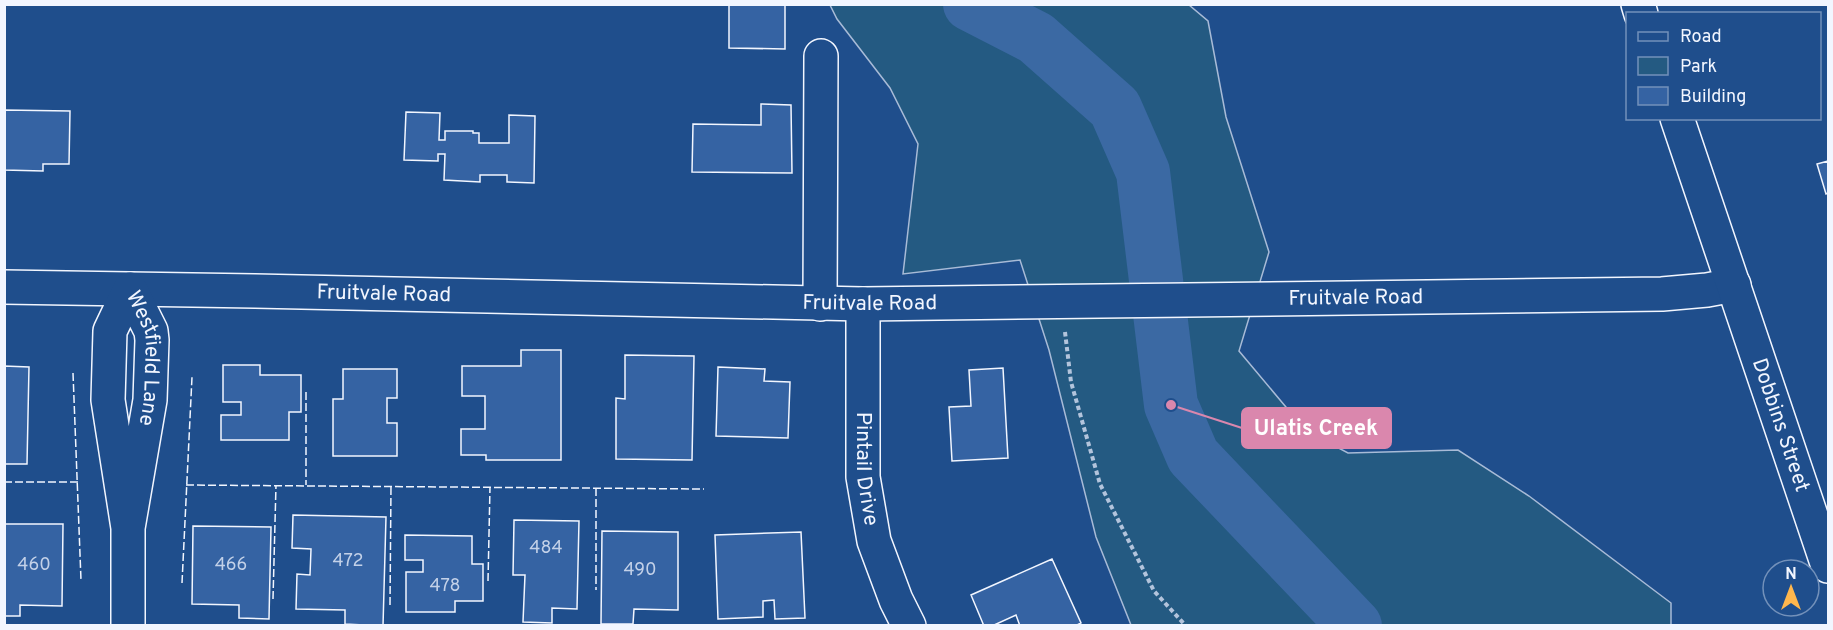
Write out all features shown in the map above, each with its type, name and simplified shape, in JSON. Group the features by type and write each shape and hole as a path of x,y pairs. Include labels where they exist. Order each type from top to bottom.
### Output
{"street":[{"path":"820,304 821,56"},
{"name":"Dobbins Street","path":"1678,120 1828,566"},
{"name":"Fruitvale Road","path":"4,287 863,304 1662,294 1734,285"},
{"name":"Westfield Lane","path":"128,626 128,528 150,400 152,340 151,331 130,289"},
{"name":"Pintail Drive","path":"863,304 863,477 874,541 896,600 909,626"}],"path":[{"path":"1062,302 1071,382 1100,484 1154,591 1186,626"}],"green space":[{"path":"830,5 1189,5 1208,21 1226,117 1269,252 1239,351 1306,431 1348,453 1458,450 1529,496 1671,603 1671,625 1131,625 1096,537 1049,350 1020,260 903,274 918,144 890,88 837,19"}],"building":[{"path":"729,4 785,4 785,49 729,48"},
{"path":"761,104 791,105 792,173 692,172 693,124 761,125"},
{"path":"4,110 70,111 69,164 43,164 43,171 4,170"},
{"path":"406,112 440,113 439,140 445,140 445,131 473,131 473,133 479,133 479,143 509,143 509,115 535,116 534,183 507,182 507,175 480,175 480,182 444,180 445,154 438,154 438,161 404,160"},
{"path":"1828,161 1828,193 1826,194 1817,164"},
{"path":"521,350 561,350 561,460 486,460 486,455 461,455 461,429 485,429 485,396 462,396 462,366 521,366"},
{"path":"625,355 694,356 692,460 616,459 616,398 625,399"},
{"path":"223,365 260,365 260,375 301,375 301,412 289,412 289,440 221,440 221,415 241,415 241,402 223,402"},
{"path":"4,366 29,367 27,464 4,464"},
{"path":"718,367 765,369 764,381 790,382 788,438 716,436"},
{"path":"1003,368 1008,458 952,461 949,407 971,406 969,370"},
{"path":"343,369 397,369 397,398 387,398 387,423 397,423 397,456 333,456 333,399 343,399"},
{"path":"293,515 386,517 383,626 345,624 345,610 296,609 297,574 310,575 311,549 292,548"},
{"path":"514,520 579,521 577,609 552,608 552,623 523,622 525,575 513,575"},
{"path":"4,524 63,524 62,606 20,605 20,616 4,616"},
{"path":"193,526 271,527 269,619 239,618 239,605 192,604"},
{"path":"602,531 678,532 678,610 634,609 633,624 601,624"},
{"path":"801,532 805,618 775,619 774,600 763,601 763,617 718,619 715,535"},
{"path":"405,535 472,536 472,564 483,564 483,601 455,601 455,612 406,612 406,572 423,572 423,560 405,560"},
{"path":"1052,559 1081,623 1075,626 1020,626 1016,615 992,626 984,626 971,595"}],"waterway":[{"path":"970,4 1036,38 1115,108 1143,172 1171,405 1193,456 1355,626"}],"fence":[{"path":"73,373 81,580"},
{"path":"182,583 192,377"},
{"path":"306,392 306,485"},
{"path":"4,482 79,482"},
{"path":"186,485 704,489"},
{"path":"273,599 276,485"},
{"path":"390,605 391,486"},
{"path":"488,581 490,487"},
{"path":"596,488 596,590"}],"place":[{"name":"Ulatis Creek","path":"1171,405"}]}
